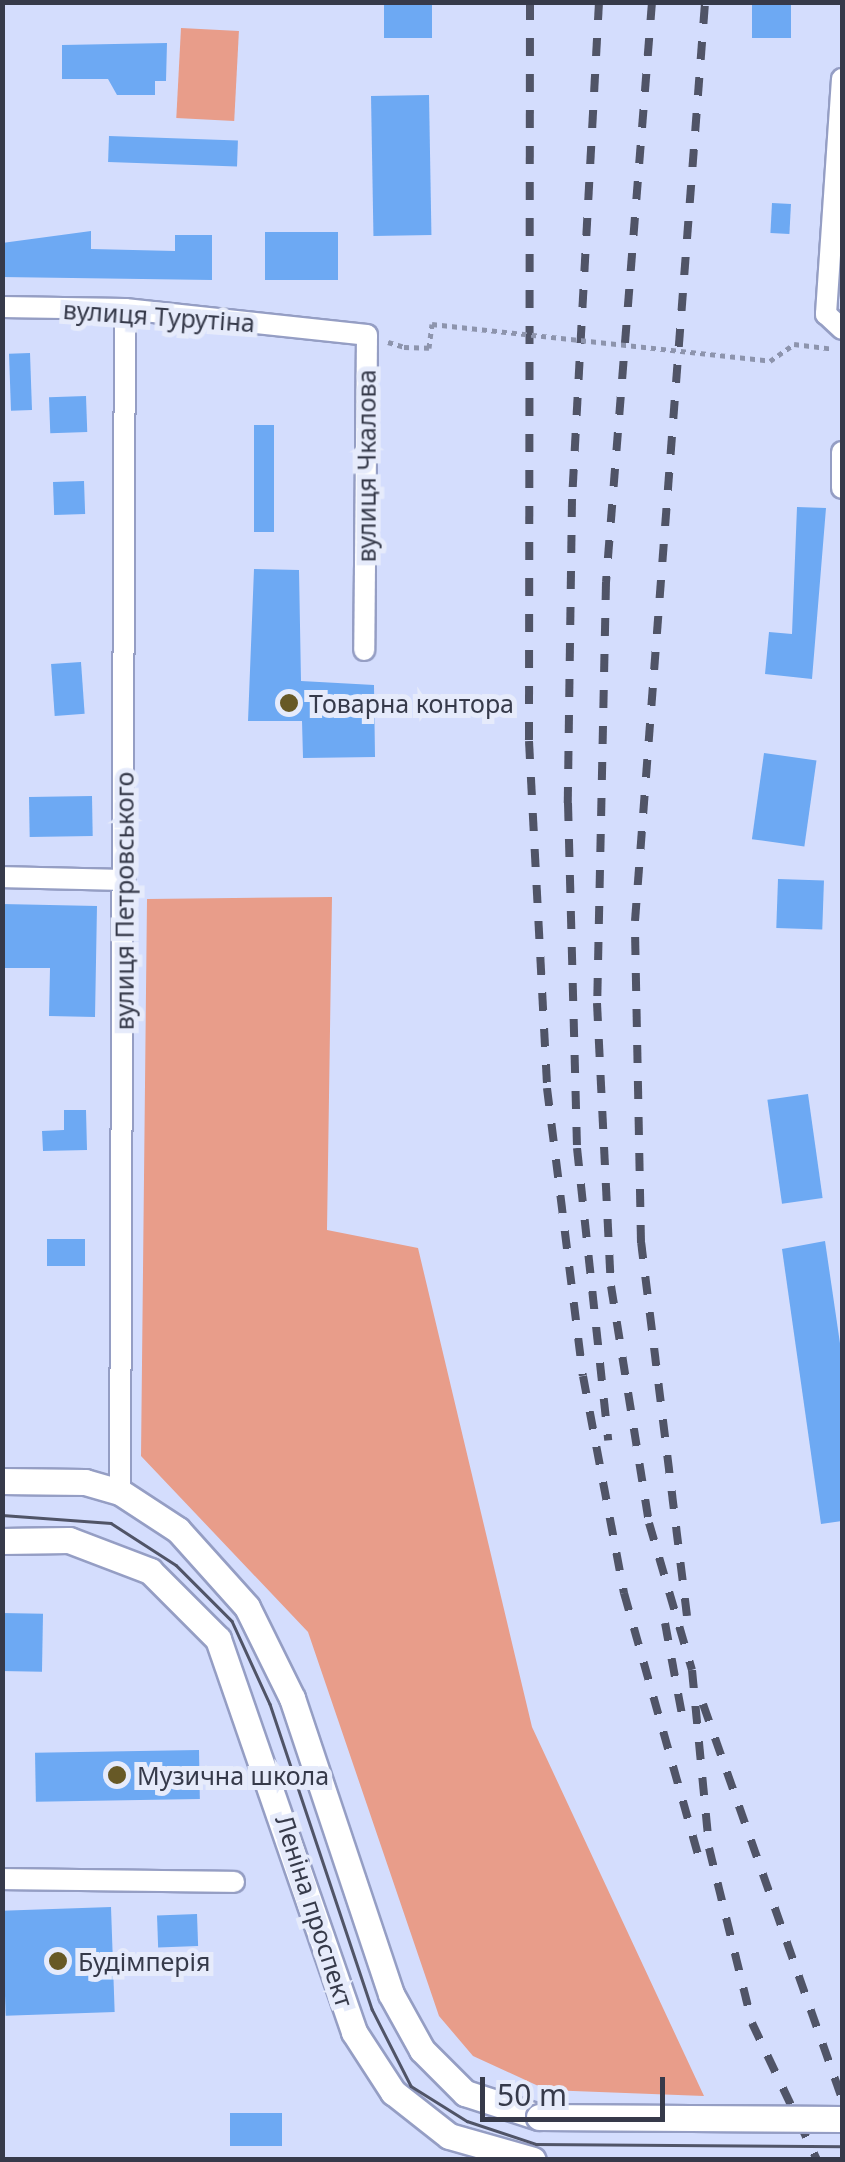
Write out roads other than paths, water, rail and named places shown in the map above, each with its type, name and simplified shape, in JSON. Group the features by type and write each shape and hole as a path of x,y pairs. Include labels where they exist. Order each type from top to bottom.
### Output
{"street":[{"path":"842,80 826,314 842,329"},
{"name":"вулиця Турутіна","path":"2,307 125,309 316,328"},
{"name":"вулиця Петровського","path":"120,1492 125,309"},
{"name":"вулиця Чкалова","path":"316,328 367,335 364,650"},
{"path":"842,452 842,488"},
{"path":"2,877 125,880"},
{"name":"Леніна проспект","path":"2,1481 85,1482 120,1492 178,1530 247,1607 292,1698 391,1994 422,2050 464,2093 539,2117 842,2118"},
{"name":"Леніна проспект","path":"2,1541 69,1540 150,1571 218,1639 354,2032 394,2092 450,2136 534,2160"},
{"path":"2,1879 234,1882"}],"tram line":[{"path":"2,1515 111,1523 176,1565 232,1621 270,1704 372,2009 411,2086 467,2121 536,2144 842,2146"}],"railway":[{"path":"530,2 529,741 547,1088 583,1376 624,1593 701,1865"},
{"path":"599,2 572,499 568,803 577,1148 608,1440"},
{"path":"652,2 606,582 597,1003 611,1286 649,1523 692,1670 709,1848 752,2023 817,2160"},
{"path":"687,1616 641,1243 635,921 705,2"},
{"path":"665,1623 684,1726"},
{"path":"703,1704 842,2099"}],"place":[{"name":"Товарна контора","path":"289,703"},
{"name":"Музична школа","path":"117,1775"},
{"name":"Будімперія","path":"58,1961"}]}
